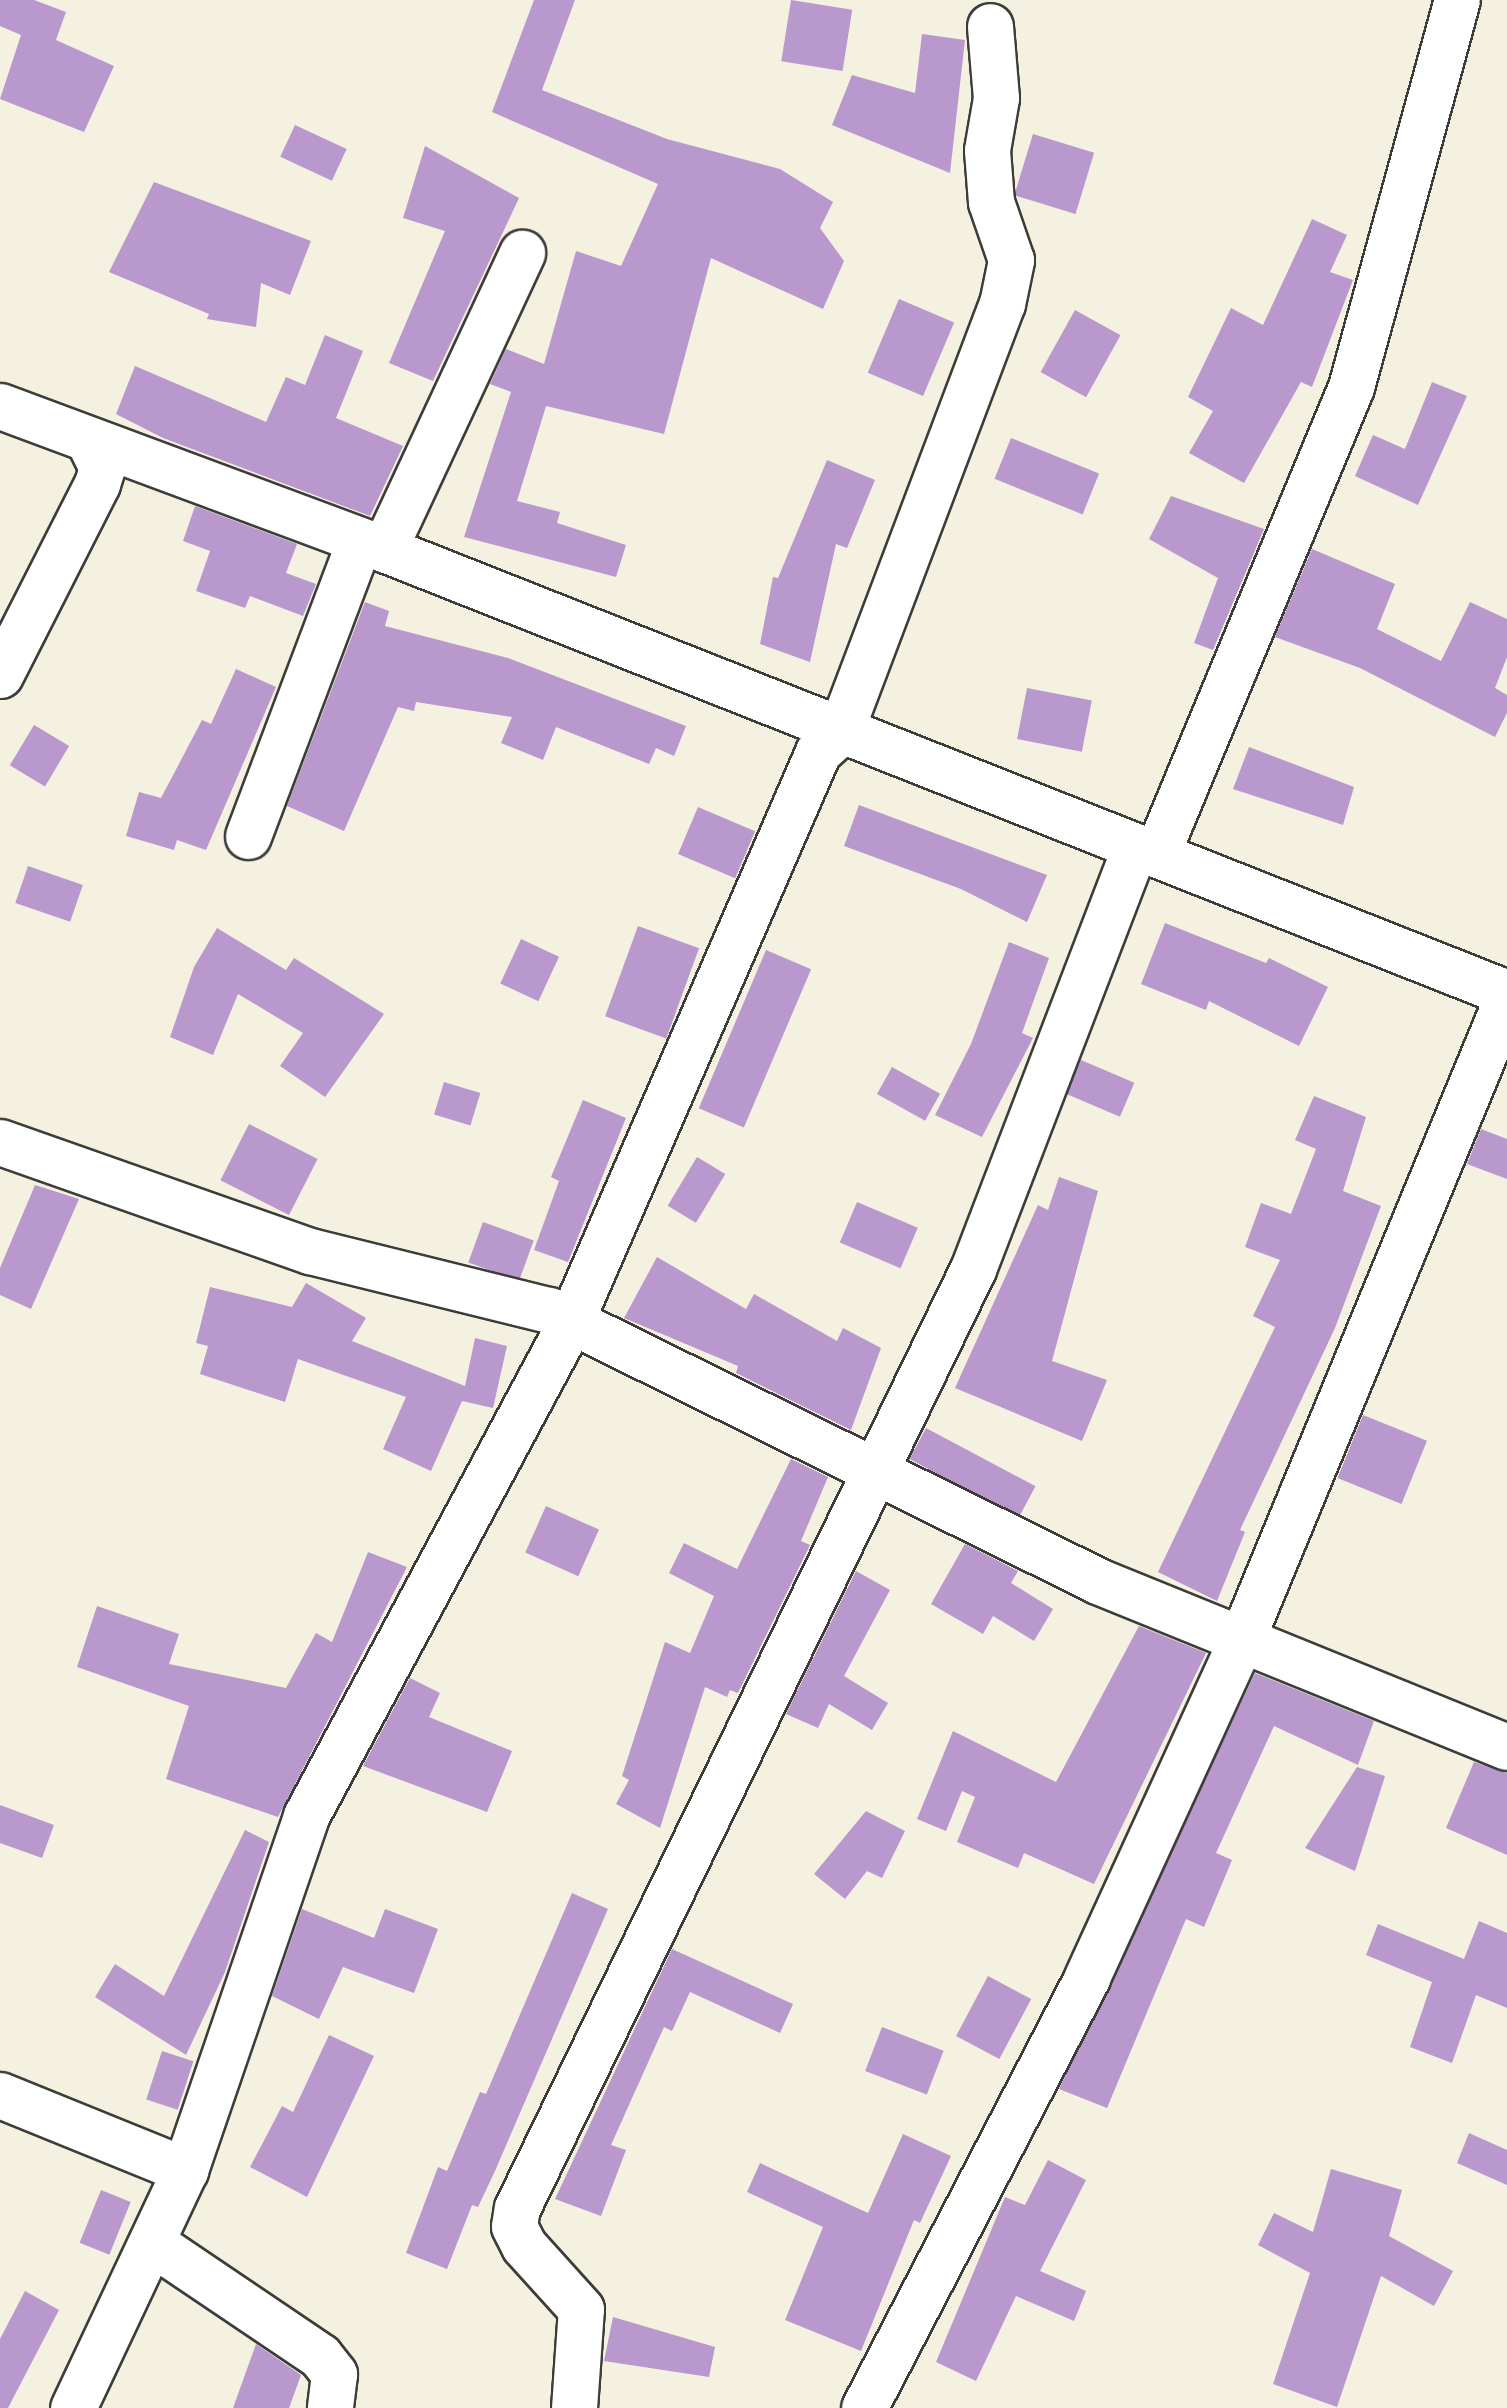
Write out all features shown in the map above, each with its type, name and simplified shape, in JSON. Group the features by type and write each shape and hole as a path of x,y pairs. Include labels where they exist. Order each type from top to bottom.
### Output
{"street":[{"path":"574,2408 581,2309 524,2246 514,2226 516,2208 871,1471 973,1270 1146,850 1350,387 1456,0"},
{"path":"74,2408 154,2244 185,2170 306,1816 569,1324 818,752 840,732 1005,290 1011,260 991,202 987,150 996,98 990,26"},
{"path":"248,836 372,546 522,253"},
{"path":"0,406 372,546 1507,996 1241,1641 1087,1977 864,2408"},
{"path":"0,675 98,484 102,468 90,441"},
{"path":"0,1142 202,1217 310,1251 506,1295 1098,1581 1507,1747"},
{"path":"0,2095 185,2170"},
{"path":"154,2244 320,2356 334,2374 330,2408"}],"building":[{"path":"0,0 34,0 66,12 56,40 114,66 84,132 0,99 21,35 0,26"},
{"path":"534,0 575,0 542,90 667,139 780,169 833,202 820,228 844,261 823,309 711,258 664,434 546,406 517,501 560,512 557,523 626,545 616,577 464,537 511,392 490,384 506,349 544,364 576,251 621,266 658,184 492,112"},
{"path":"791,0 852,10 843,71 781,61"},
{"path":"922,34 965,40 950,173 832,125 852,75 915,93"},
{"path":"295,125 347,149 332,181 280,157"},
{"path":"1033,134 1094,153 1075,214 1014,195"},
{"path":"425,146 519,198 433,381 389,363 445,231 403,218"},
{"path":"154,182 311,241 290,295 261,283 256,327 207,319 209,314 109,272"},
{"path":"1312,219 1347,235 1330,272 1353,280 1312,387 1301,382 1244,483 1189,453 1213,411 1188,397 1231,308 1263,325"},
{"path":"899,299 954,322 923,396 868,373"},
{"path":"1075,310 1120,335 1086,397 1041,372"},
{"path":"325,335 363,351 336,418 403,446 370,516 163,438 116,414 135,366 266,422 286,377 305,385"},
{"path":"1432,382 1467,396 1418,505 1355,476 1373,435 1405,449"},
{"path":"1011,438 1099,474 1083,514 995,479"},
{"path":"827,460 875,480 847,548 836,544 810,662 760,644 773,577 778,578"},
{"path":"1171,496 1264,529 1213,650 1194,643 1218,578 1149,539"},
{"path":"195,506 297,544 286,573 316,584 303,616 250,596 245,608 196,591 210,551 183,541"},
{"path":"1312,549 1395,584 1377,629 1441,661 1470,602 1507,619 1507,657 1495,688 1507,695 1507,713 1495,737 1360,668 1275,637"},
{"path":"365,602 389,611 385,626 508,658 686,726 674,756 656,748 649,764 556,727 543,760 501,743 512,717 416,702 414,711 398,707 344,831 287,806"},
{"path":"236,669 276,687 206,850 177,840 174,850 126,836 139,792 161,798 202,720 211,724"},
{"path":"1027,688 1092,701 1082,752 1017,739"},
{"path":"34,725 69,746 45,786 10,765"},
{"path":"1249,747 1354,787 1343,825 1233,789"},
{"path":"859,805 1047,875 1027,922 961,889 844,846"},
{"path":"698,807 755,831 735,878 678,854"},
{"path":"28,866 83,885 70,922 15,903"},
{"path":"1165,923 1266,963 1269,958 1328,987 1299,1046 1209,1001 1206,1010 1141,984"},
{"path":"638,926 699,948 666,1038 605,1016"},
{"path":"217,928 286,970 294,958 384,1014 325,1097 280,1066 303,1033 238,994 213,1055 170,1037 194,967"},
{"path":"521,939 559,957 538,1001 500,983"},
{"path":"1009,942 1049,958 1022,1033 1033,1038 982,1137 935,1115 971,1044"},
{"path":"766,950 811,969 744,1127 699,1108"},
{"path":"1081,1060 1134,1083 1120,1117 1067,1094"},
{"path":"892,1067 940,1094 925,1121 877,1094"},
{"path":"444,1082 480,1093 470,1126 434,1115"},
{"path":"1314,1096 1366,1117 1343,1191 1381,1206 1335,1328 1240,1530 1245,1532 1217,1601 1158,1572 1275,1327 1253,1316 1280,1260 1245,1247 1261,1203 1291,1214 1316,1149 1295,1140"},
{"path":"583,1100 626,1118 568,1262 534,1250 559,1181 551,1177"},
{"path":"249,1124 318,1159 289,1215 220,1180"},
{"path":"1481,1129 1507,1139 1507,1179 1467,1164"},
{"path":"697,1157 725,1174 696,1223 668,1206"},
{"path":"1059,1177 1098,1191 1052,1361 1107,1380 1082,1441 955,1388 1038,1205 1048,1210"},
{"path":"35,1185 79,1199 31,1309 0,1295 0,1268"},
{"path":"857,1202 918,1228 901,1268 840,1243"},
{"path":"483,1222 534,1240 519,1281 468,1262"},
{"path":"657,1257 746,1309 754,1294 837,1341 843,1328 881,1348 851,1430 736,1373 738,1366 624,1318"},
{"path":"306,1283 366,1318 352,1341 465,1386 475,1338 507,1346 493,1408 462,1401 431,1471 383,1449 406,1397 298,1359 285,1402 200,1374 208,1346 196,1343 210,1287 292,1307"},
{"path":"1363,1415 1427,1441 1402,1504 1338,1478"},
{"path":"926,1428 1035,1486 1019,1517 910,1459"},
{"path":"791,1459 828,1477 801,1541 810,1545 738,1693 730,1690 727,1697 705,1687 660,1828 616,1804 629,1780 622,1776 665,1642 690,1653 714,1596 669,1573 684,1543 737,1569"},
{"path":"546,1506 599,1530 578,1576 525,1553"},
{"path":"965,1544 1018,1571 1011,1583 1053,1609 1034,1641 993,1616 983,1634 931,1604"},
{"path":"368,1552 407,1567 278,1817 166,1779 189,1706 77,1667 97,1606 179,1634 169,1664 286,1688 316,1633 332,1642"},
{"path":"856,1571 890,1590 844,1676 888,1703 872,1730 829,1704 818,1728 786,1714"},
{"path":"1139,1626 1206,1653 1094,1884 1024,1853 1018,1868 957,1842 975,1797 962,1791 946,1831 917,1819 953,1731 1056,1782"},
{"path":"1255,1673 1374,1721 1358,1765 1274,1726 1216,1853 1232,1860 1204,1927 1186,1919 1107,2108 1059,2089"},
{"path":"410,1678 440,1693 429,1717 512,1751 487,1812 363,1766"},
{"path":"1474,1762 1507,1773 1507,1855 1446,1828"},
{"path":"1357,1767 1385,1776 1355,1871 1305,1848"},
{"path":"0,1805 54,1825 42,1858 0,1843"},
{"path":"866,1811 905,1831 882,1878 867,1871 845,1899 814,1874"},
{"path":"245,1830 269,1842 225,1972 186,2055 95,1997 115,1964 164,1996"},
{"path":"572,1893 608,1909 495,2171 478,2207 472,2205 447,2269 406,2253 438,2167 447,2171 480,2092 486,2094"},
{"path":"302,1909 374,1938 385,1909 438,1929 414,1993 343,1967 319,2019 272,1996"},
{"path":"1479,1921 1507,1933 1507,2008 1476,1995 1452,2063 1410,2047 1432,1982 1366,1955 1378,1924 1464,1959"},
{"path":"672,1949 793,2004 780,2033 690,1992 672,2031 664,2027 611,2145 626,2150 601,2216 555,2199"},
{"path":"988,1976 1031,1999 999,2059 956,2036"},
{"path":"882,2027 944,2051 927,2095 865,2071"},
{"path":"329,2035 374,2056 307,2197 250,2167 282,2106 293,2112"},
{"path":"162,2051 193,2061 178,2110 146,2100"},
{"path":"1469,2133 1507,2150 1507,2185 1457,2163"},
{"path":"903,2134 951,2156 920,2223 914,2220 861,2351 785,2320 823,2227 747,2192 760,2163 868,2213"},
{"path":"1048,2160 1086,2180 1040,2271 1086,2291 1074,2321 1016,2296 976,2381 936,2362 1005,2197 1025,2205"},
{"path":"1331,2169 1402,2190 1389,2236 1453,2271 1434,2306 1381,2276 1337,2407 1273,2384 1310,2273 1258,2245 1274,2213 1313,2232"},
{"path":"101,2190 131,2202 109,2255 80,2243"},
{"path":"25,2291 59,2310 8,2408 0,2408 0,2339"},
{"path":"613,2317 715,2347 709,2377 604,2361"},
{"path":"256,2344 301,2375 289,2408 233,2408"}]}
